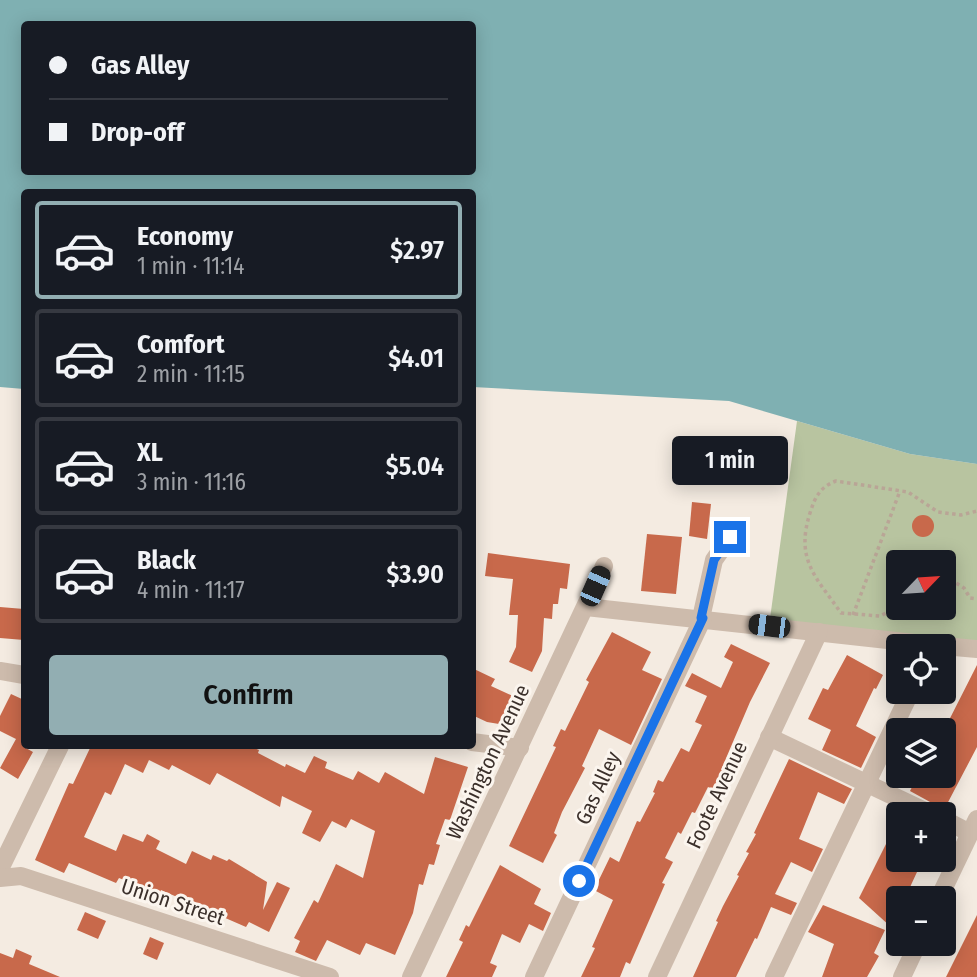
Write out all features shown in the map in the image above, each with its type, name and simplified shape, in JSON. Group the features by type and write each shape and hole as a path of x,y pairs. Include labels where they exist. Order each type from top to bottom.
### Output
{"street":[{"name":"Gas Alley","path":"534,977 702,618 714,560 730,537"},
{"name":"Washington Avenue","path":"411,977 604,566"},
{"path":"586,607 886,640"},
{"name":"Foote Avenue","path":"657,977 819,632"},
{"path":"956,647 977,649"},
{"path":"0,671 21,674"},
{"path":"774,977 905,704"},
{"path":"769,737 906,802"},
{"path":"476,742 520,748"},
{"path":"0,869 59,749"},
{"path":"945,886 974,826 956,822"},
{"name":"Union Street","path":"0,878 21,876 330,977"},
{"path":"902,977 912,956"}],"path":[{"path":"886,613 880,616 841,613 808,563 804,550 805,529 817,494 825,485 836,481 908,492 938,512 961,515 977,511"},
{"path":"853,615 900,491"},
{"path":"956,583 964,588 970,598 977,599"}],"green space":[{"path":"797,421 910,454 977,464 977,649 956,647 956,634 886,634 886,639 769,626"}],"water":[{"path":"0,0 977,0 977,464 910,454 729,401 476,387 476,189 21,189 21,389 0,387"}],"building":[{"path":"692,502 711,504 707,539 689,536"},
{"path":"923,515 931,518 934,526 931,534 923,537 915,534 912,526 915,518"},
{"path":"647,534 682,537 676,594 641,591"},
{"path":"488,553 570,564 567,589 560,588 558,604 553,604 552,619 544,618 542,651 532,672 509,662 516,647 518,615 509,615 513,579 485,576"},
{"path":"0,607 21,609 21,640 0,638"},
{"path":"612,632 651,652 642,670 662,679 631,745 599,729 582,766 585,768 562,812 554,833 557,835 543,863 509,846 556,747 553,746 561,729 565,731 589,682 586,680"},
{"path":"731,644 770,663 750,702 721,770 723,771 713,789 708,787 681,834 678,832 665,858 673,862 630,964 626,962 620,977 581,977 613,900 594,890 610,857 619,862 637,821 640,822 655,793 653,792 658,780 663,782 681,748 689,752 702,725 695,722 707,696 685,686 692,673 721,688 733,662 724,657"},
{"path":"847,655 883,675 856,726 876,737 861,768 822,750 831,730 808,719 823,688 828,690"},
{"path":"977,665 977,747 956,787 956,718 950,718"},
{"path":"476,670 495,679 491,686 517,698 505,725 476,717"},
{"path":"11,694 21,699 21,749 33,752 18,779 0,768 16,739 0,731 0,716"},
{"path":"90,749 256,749 258,753 285,767 286,764 305,773 314,756 327,762 325,768 353,780 358,771 379,783 385,772 424,794 435,757 468,767 450,820 445,819 436,844 440,845 434,865 429,864 423,885 419,884 413,913 395,955 366,943 360,955 327,940 316,961 295,952 300,941 294,938 314,900 318,903 336,864 363,878 375,831 351,819 346,828 332,821 320,842 302,833 312,811 282,796 280,807 217,773 210,785 172,765 169,770 149,760 143,773 125,764 111,795 105,792 84,837 116,851 123,834 143,842 147,834 160,841 156,849 186,864 192,851 211,860 213,855 227,861 229,859 267,882 263,910 277,882 290,888 269,932 249,922 246,927 161,890 159,894 119,878 116,883 69,863 64,873 35,860 69,783 73,784"},
{"path":"789,759 852,789 844,804 818,792 799,839 823,849 812,872 791,862 775,894 797,903 791,915 771,907 736,977 693,977 749,853 746,852 756,834 754,833"},
{"path":"912,788 955,788 948,802 930,802 910,791"},
{"path":"886,844 886,872 917,872 911,886 886,886 886,922 859,898"},
{"path":"500,865 541,889 534,904 551,913 543,931 529,924 520,943 502,934 490,963 497,966 492,977 446,977 463,942 459,940 466,925 469,927"},
{"path":"823,905 885,930 874,953 879,956 867,977 822,977 834,944 808,932"},
{"path":"85,912 106,921 98,939 77,930"},
{"path":"977,915 977,977 946,977"},
{"path":"150,937 164,943 157,960 143,954"},
{"path":"16,949 32,956 29,964 60,977 0,977 0,953 13,958"}],"route":[{"path":"579,881 703,618 714,560 730,537"}]}
